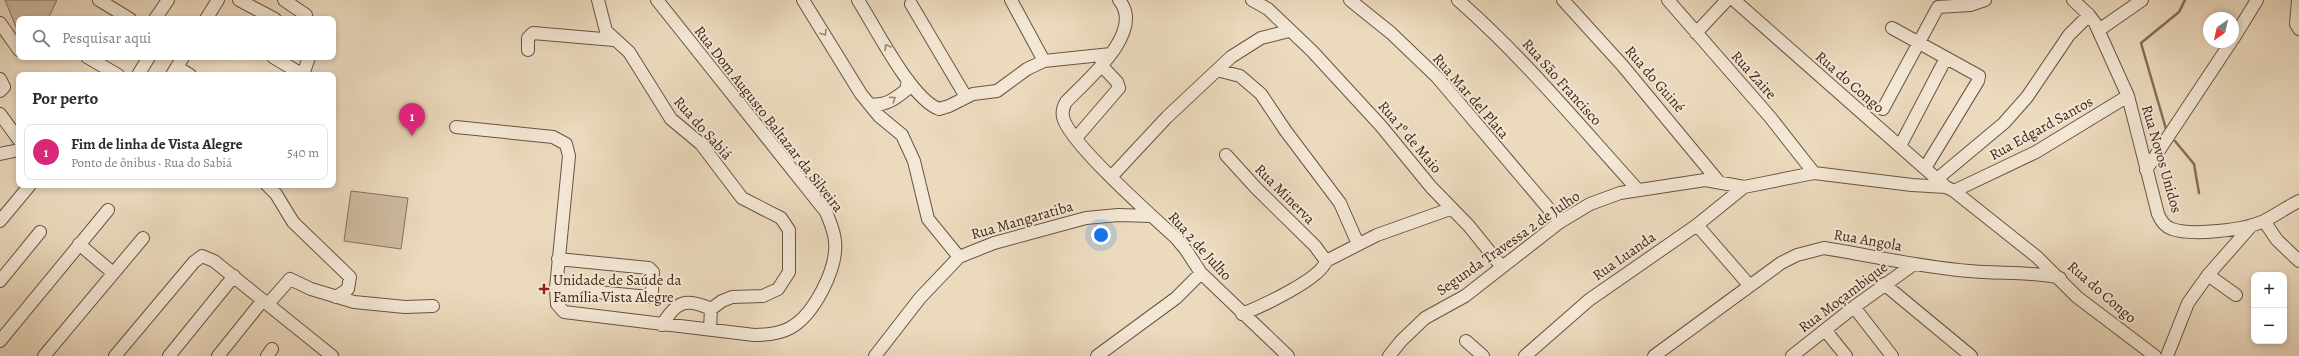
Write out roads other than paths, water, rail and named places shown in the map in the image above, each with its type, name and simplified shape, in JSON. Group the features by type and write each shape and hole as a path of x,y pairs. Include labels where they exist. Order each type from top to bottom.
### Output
{"street":[{"path":"99,0 125,16"},
{"path":"157,16 168,0"},
{"path":"209,16 218,0"},
{"path":"239,0 269,16"},
{"path":"284,0 306,15"},
{"name":"Rua do Sabiá","path":"598,0 606,31 614,40 629,52 671,120 701,144 742,198 781,218 789,230 789,272 778,289 763,296 732,297 722,301 711,309"},
{"name":"Rua Dom Augusto Baltazar da Silveira","path":"556,288 556,300 560,309 569,314 754,335 782,331 797,323 812,307 830,274 835,242 832,226 826,212 657,0"},
{"path":"803,0 869,104 879,116 902,135 909,147 928,219 959,257"},
{"path":"858,0 908,80 926,102 939,109 949,106 973,94 997,91 1027,69 1044,61 1111,54"},
{"path":"1011,0 1044,61"},
{"path":"1076,138 1118,88 1117,82 1101,64 1111,54 1127,24 1127,11 1119,0"},
{"name":"Rua 1º de Maio","path":"1252,0 1268,9 1289,31 1312,51 1356,99 1450,209 1469,226 1502,267"},
{"name":"Rua Mar del Plata","path":"1350,0 1391,32 1437,77 1560,222"},
{"name":"Rua São Francisco","path":"1458,0 1496,33 1523,61 1638,190"},
{"name":"Rua do Guiné","path":"1563,0 1622,65 1719,182"},
{"name":"Rua Zaire","path":"1668,0 1770,117 1814,173"},
{"path":"1696,33 1727,0"},
{"name":"Rua do Congo","path":"1734,0 1946,186 2021,243 2060,278 2077,297 2155,356"},
{"path":"1883,109 1939,6 1970,5 1986,0"},
{"name":"Rua Novos Unidos","path":"2073,0 2089,15 2099,30 2128,96 2158,214 2167,227 2173,230 2200,232 2252,225 2264,221 2299,201"},
{"path":"2099,30 2142,0"},
{"path":"2239,30 2257,0"},
{"path":"2298,0 2296,24 2299,29"},
{"path":"908,3 966,97"},
{"path":"1946,186 2027,97 2069,35 2089,15"},
{"path":"0,23 16,46"},
{"path":"1892,28 1979,76 1978,81 1925,168"},
{"path":"1111,177 1167,117 1217,70 1251,43 1261,38 1289,31"},
{"path":"528,50 528,38 533,32 614,40"},
{"path":"2146,170 2227,48"},
{"path":"1900,146 1946,58"},
{"path":"92,60 113,72"},
{"path":"140,72 147,60"},
{"path":"278,60 298,72"},
{"path":"304,72 308,60"},
{"name":"Rua 2 de Julho","path":"1101,64 1066,102 1063,117 1076,138 1111,177 1186,250 1201,273 1242,314 1288,356"},
{"path":"177,66 186,72"},
{"path":"1217,70 1240,76 1261,94 1285,130 1340,203 1358,244"},
{"path":"0,79 4,87 0,91"},
{"path":"869,104 883,105 890,102 906,90 908,80"},
{"name":"Rua Edgard Santos","path":"1946,186 2036,152 2128,96"},
{"path":"0,114 16,136"},
{"path":"456,127 552,137 566,144 570,156 558,259 556,288 648,297 652,292 653,272 649,268 558,259"},
{"path":"0,154 16,151"},
{"name":"Rua Minerva","path":"1226,155 1324,258"},
{"name":"Segunda Travessa 2 de Julho","path":"1389,356 1401,341 1425,318 1460,300 1560,222 1590,204 1620,193 1705,180 1744,187 1814,173 1912,185 1946,186"},
{"name":"Rua Luanda","path":"1525,356 1589,300 1697,225 1744,187"},
{"path":"0,221 28,188"},
{"path":"269,188 293,222 350,277 348,289 336,297"},
{"path":"1242,314 1277,298 1306,281 1324,267 1324,258 1382,233 1450,209"},
{"path":"0,341 108,210"},
{"name":"Rua Mangaratiba","path":"875,356 920,298 959,257 994,243 1086,218 1118,215 1152,216"},
{"path":"2264,221 2277,240 2299,261"},
{"path":"1697,225 1750,286"},
{"path":"2167,356 2188,303 2208,275 2252,225"},
{"path":"0,281 40,232"},
{"path":"44,356 142,238"},
{"path":"79,244 113,273"},
{"name":"Rua Angola","path":"1654,356 1729,303 1750,286 1797,255 1824,248 1970,272 2037,273 2060,278"},
{"path":"115,356 198,257 202,256 210,258 234,276 332,356"},
{"name":"Rua Moçambique","path":"1793,356 1884,284 1914,264"},
{"path":"1098,356 1176,298 1201,273"},
{"path":"2208,275 2236,295"},
{"path":"169,356 234,276"},
{"path":"218,356 266,302 290,279 336,297 361,304 433,306"},
{"path":"1884,284 1971,356"},
{"path":"662,325 670,312 678,304 690,302 711,309 710,329"},
{"path":"1854,307 1892,356"},
{"path":"1826,330 1846,356"},
{"path":"1466,341 1483,356"}],"waterway":[{"path":"2166,129 2141,43 2179,12 2185,0"},
{"path":"2175,141 2194,164 2199,193"}],"place":[{"name":"Fim de linha de Vista Alegre","path":"412,136"},
{"name":"Unidade de Saúde da Família Vista Alegre","path":"544,289"}]}
